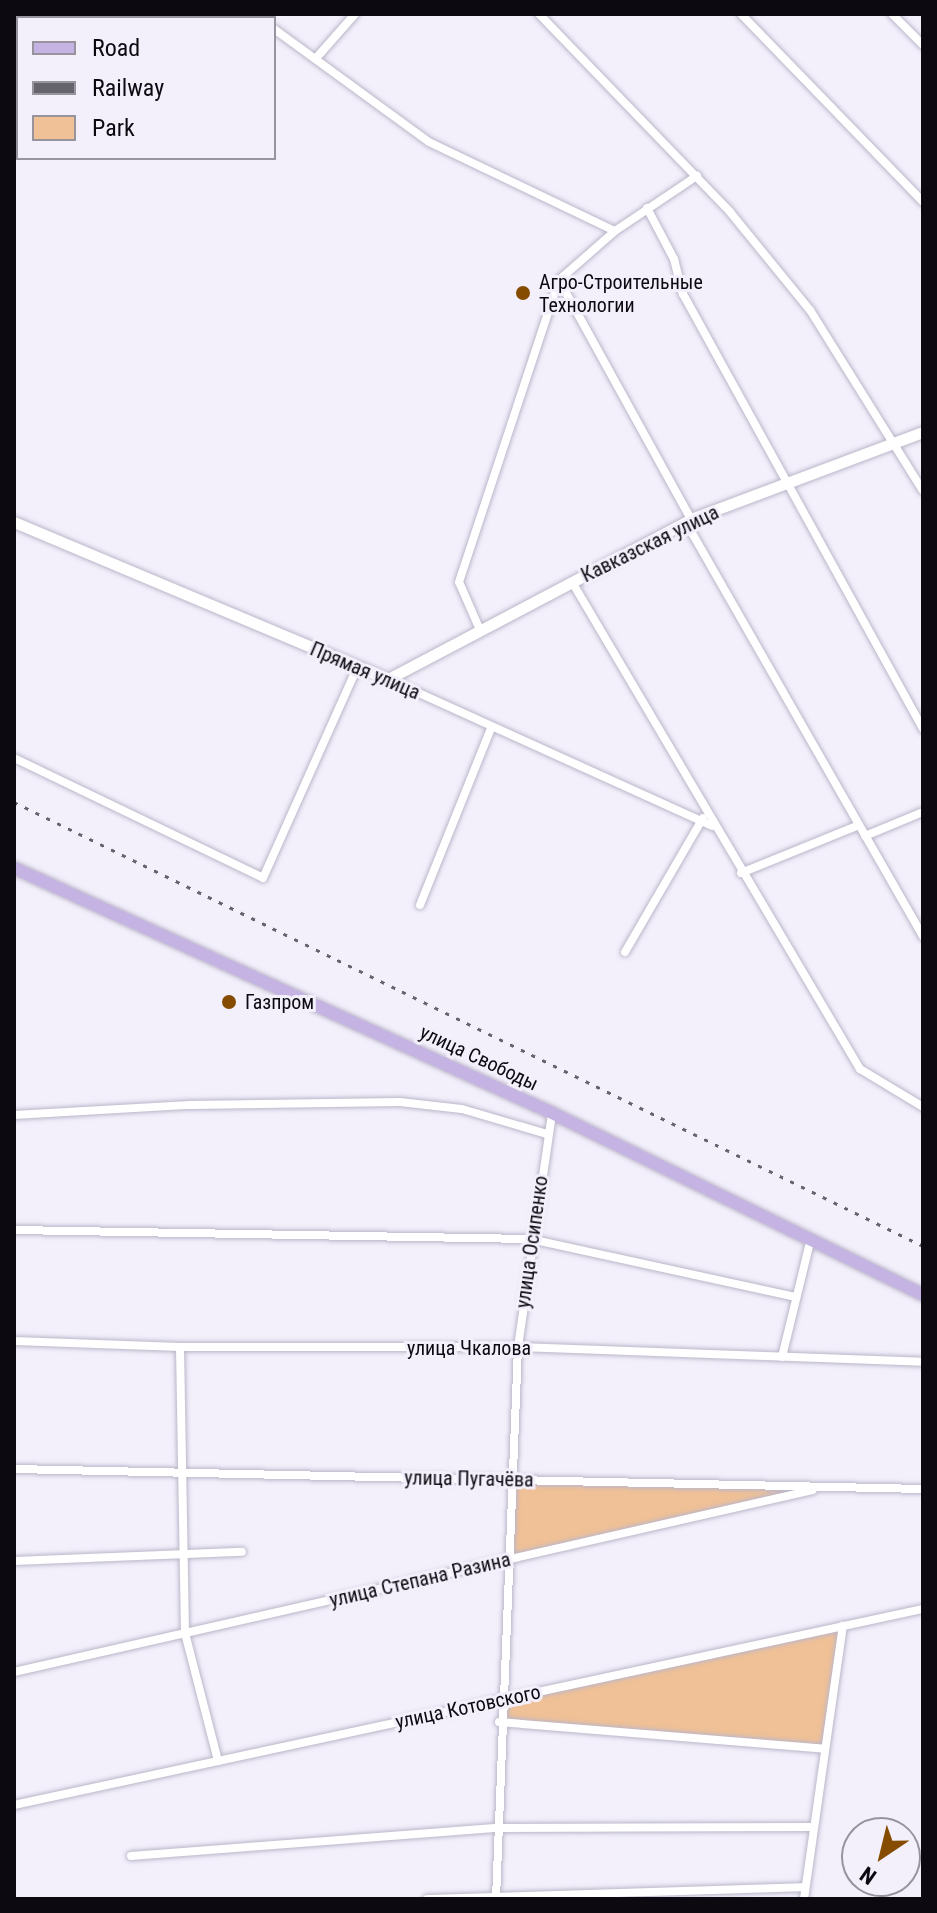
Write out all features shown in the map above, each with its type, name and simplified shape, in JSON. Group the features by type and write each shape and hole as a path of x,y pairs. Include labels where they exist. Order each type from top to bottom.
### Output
{"main road":[{"name":"улица Свободы","path":"14,868 552,1113 923,1295"}],"street":[{"path":"318,56 355,14"},
{"path":"539,14 697,176 810,310 896,442 923,491"},
{"path":"741,14 923,202"},
{"path":"892,14 923,45"},
{"path":"276,30 318,56 429,142 615,231"},
{"path":"480,630 459,582 559,280 615,231 697,176"},
{"path":"647,208 674,259 683,294 784,485 923,729"},
{"path":"559,280 691,519 692,533 923,937"},
{"name":"Кавказская улица","path":"388,679 691,519 923,432"},
{"name":"Прямая улица","path":"14,522 388,679 491,728 703,817 713,826 741,873"},
{"path":"572,582 703,817 625,952"},
{"path":"14,758 263,878 357,668"},
{"path":"420,905 491,728"},
{"path":"865,836 923,812"},
{"path":"859,825 741,873 860,1069 923,1107"},
{"path":"14,1115 190,1105 400,1102 462,1109 547,1134"},
{"name":"улица Осипенко","path":"496,1898 499,1722 518,1347 530,1239 552,1113"},
{"path":"14,1230 530,1239 796,1297"},
{"path":"782,1357 811,1238"},
{"name":"улица Чкалова","path":"14,1341 180,1347 518,1347 923,1362"},
{"path":"180,1347 185,1633 218,1761"},
{"name":"улица Пугачёва","path":"14,1469 923,1489"},
{"name":"улица Степана Разина","path":"14,1672 826,1486"},
{"path":"14,1561 242,1552"},
{"name":"улица Котовского","path":"14,1805 923,1609"},
{"path":"804,1899 843,1626"},
{"name":"улица Котовского","path":"499,1722 825,1749"},
{"path":"131,1856 498,1828 814,1827"},
{"path":"427,1899 805,1887"}],"green space":[{"path":"512,1476 826,1486 509,1560"},
{"path":"843,1626 825,1749 500,1722 501,1700"}],"railway":[{"path":"14,802 923,1246"}],"place":[{"name":"Агро-Строительные Технологии","path":"523,293"},
{"name":"Газпром","path":"229,1002"}]}
